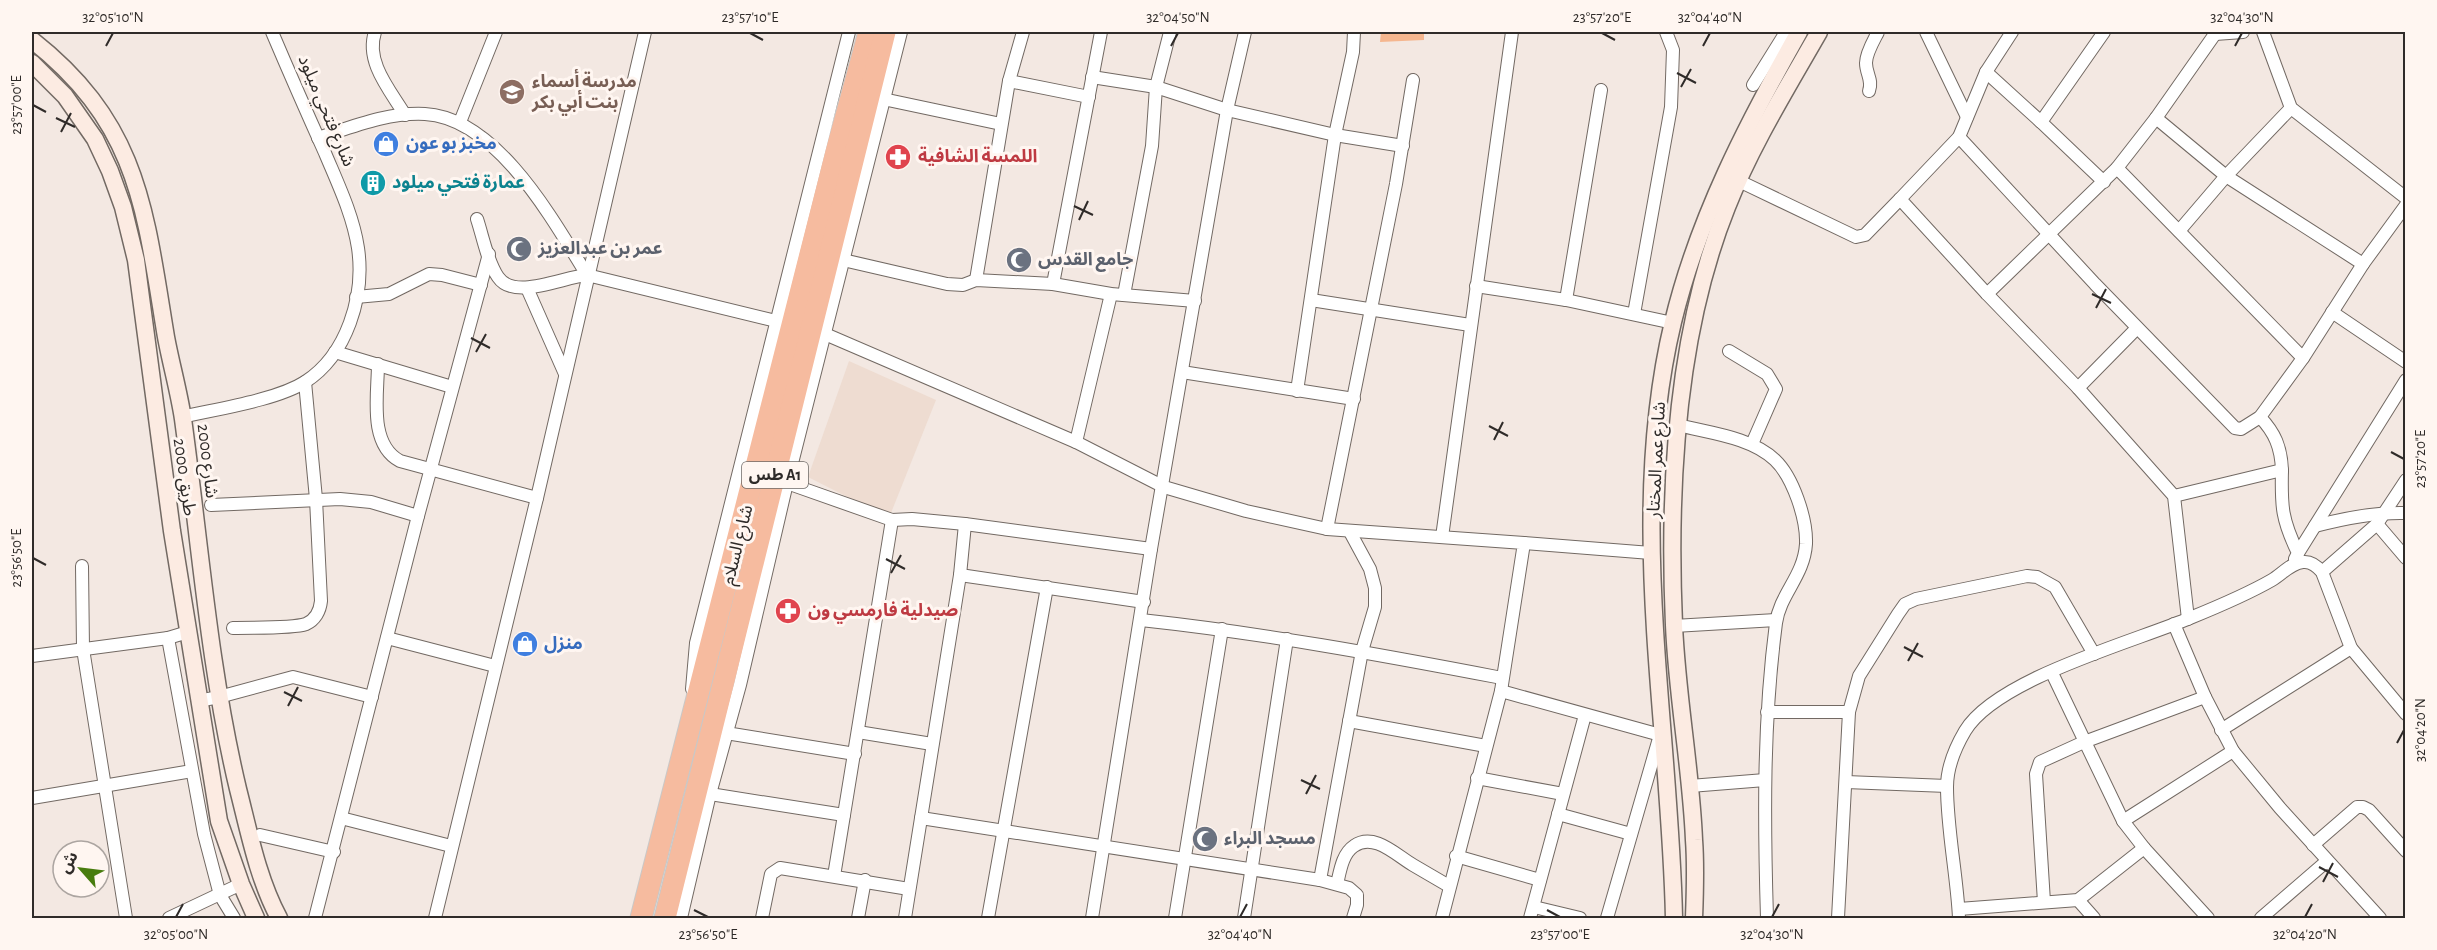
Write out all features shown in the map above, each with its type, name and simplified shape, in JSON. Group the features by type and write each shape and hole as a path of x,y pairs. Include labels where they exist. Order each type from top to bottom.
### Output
{"highway":[{"name":"شارع السلام","path":"641,918 836,152 869,32"},
{"name":"شارع السلام","path":"665,918 885,32"}],"street":[{"name":"شارع فتحي ميلود","path":"182,417 283,392 305,382 322,368 335,352 346,332 356,297 359,265 356,236 347,206 272,32"},
{"path":"375,32 373,39 376,67 405,115"},
{"path":"460,122 496,32"},
{"path":"435,918 537,498 645,32"},
{"path":"694,717 691,681 696,643 849,32"},
{"path":"681,918 710,794 740,685 787,483 901,32"},
{"path":"976,280 1009,81 1023,32"},
{"path":"1053,284 1101,32"},
{"path":"1076,442 1118,294 1152,146 1156,87 1170,32"},
{"path":"1092,918 1151,549 1164,487 1227,110 1245,32"},
{"path":"1297,391 1335,135 1353,52 1354,32"},
{"path":"1442,537 1512,32"},
{"path":"1634,314 1671,107 1673,50 1666,32"},
{"path":"1753,85 1786,32"},
{"name":"شارع عمر المختار","path":"1674,918 1673,841 1662,735 1651,553 1652,472 1658,409 1672,323 1696,246 1728,165 1799,32"},
{"name":"شارع عمر المختار","path":"1695,918 1694,840 1674,626 1673,537 1681,387 1692,328 1708,266 1727,207 1775,109 1819,32"},
{"path":"1869,91 1872,84 1866,67 1867,59 1878,32"},
{"path":"1926,32 1967,117"},
{"path":"1739,181 1856,237 1865,235 1959,137 1986,72 2012,32"},
{"path":"2041,122 2104,32"},
{"path":"1987,294 2117,168 2156,118 2215,33 2242,32"},
{"path":"2263,32 2291,108 2406,198"},
{"name":"شارع 2000","path":"32,40 95,102 114,131 132,170 147,220 182,417 219,698 229,753 261,876 279,918"},
{"name":"طريق 2000","path":"32,63 65,96 95,138 123,207 136,260 198,701 219,821 241,884 256,918"},
{"path":"1986,72 2104,182"},
{"path":"1092,77 1156,87 1227,110 1335,135 1404,146"},
{"path":"1327,529 1404,146 1413,80"},
{"path":"1009,81 1089,97"},
{"path":"1566,300 1600,90"},
{"path":"883,99 1001,124"},
{"path":"2179,231 2226,176 2291,108"},
{"path":"318,138 363,123 405,115 426,114 460,122 519,173 547,210 587,275"},
{"path":"2156,118 2226,176 2363,264"},
{"path":"1959,137 2137,328 2235,428 2241,429 2260,417 2303,358 2363,264 2406,205"},
{"path":"2117,168 2303,358"},
{"path":"1900,199 2078,388 2174,496 2188,619"},
{"path":"477,219 501,281 515,288 527,288 573,276 587,275 776,321"},
{"path":"315,918 334,852 418,516 489,254"},
{"path":"843,260 947,284 963,285 976,280 1053,284 1118,294 1195,301"},
{"path":"356,297 389,294 429,274 481,285"},
{"path":"1476,286 1566,300 1672,323"},
{"path":"527,288 565,374"},
{"path":"1311,300 1470,325"},
{"path":"2332,312 2406,362"},
{"path":"2078,388 2137,328"},
{"path":"825,334 1076,442 1164,487 1246,511 1350,532 1651,553"},
{"path":"147,345 167,341"},
{"path":"1729,351 1767,374 1776,389 1752,444"},
{"path":"335,352 452,387"},
{"path":"378,364 378,430 381,443 394,458 537,498"},
{"path":"1182,372 1354,399"},
{"path":"2290,567 2406,380"},
{"path":"233,628 302,625 317,615 321,601 316,499 305,382"},
{"path":"2260,417 2277,439 2282,470 2281,496 2286,527 2298,553"},
{"path":"1678,425 1752,444 1776,460 1793,487 1803,514 1806,543 1801,569 1785,597 1776,620 1767,712 1765,780 1767,918"},
{"path":"2174,496 2282,470"},
{"path":"2322,572 2377,524 2406,480"},
{"path":"787,483 892,520 912,519 965,524 1151,549"},
{"path":"211,505 316,499 370,502 418,516"},
{"path":"2315,526 2385,512 2406,513"},
{"path":"834,876 892,520"},
{"path":"905,918 960,575 965,524"},
{"path":"2377,524 2406,558"},
{"path":"1320,880 1362,651 1375,607 1375,588 1370,569 1350,532"},
{"path":"1442,918 1501,684 1524,543"},
{"path":"2144,848 2078,900 2044,902 1959,914 1947,786 1952,758 1966,729 1990,704 2022,685 2094,654 2188,619 2250,591 2301,562 2313,563 2322,572 2351,648 2406,714"},
{"path":"82,566 83,649 126,918"},
{"path":"960,575 1144,602"},
{"path":"1838,918 1849,712 1859,676 1905,604 1916,599 2027,576 2037,577 2055,587 2094,654"},
{"path":"988,918 1047,587"},
{"path":"1141,620 1222,629 1362,651 1501,684 1585,715 1662,735 1607,918"},
{"path":"1674,626 1776,620"},
{"path":"2174,624 2205,697 2233,752 2380,918"},
{"path":"1175,918 1222,629"},
{"path":"32,656 168,638 188,632"},
{"path":"168,638 204,834 220,895 234,918"},
{"path":"387,638 495,666"},
{"path":"1244,918 1287,639"},
{"path":"2222,730 2351,648"},
{"path":"2052,673 2123,821 2144,848 2208,918"},
{"path":"198,701 219,698 293,677 372,697"},
{"path":"2044,902 2037,769 2040,762 2084,742 2205,697"},
{"path":"1767,712 1849,712"},
{"path":"1580,918 1532,913 1585,715"},
{"path":"1349,721 1486,746"},
{"path":"858,732 932,744"},
{"path":"726,733 855,754"},
{"path":"2123,821 2233,752"},
{"path":"32,798 192,771"},
{"path":"1477,778 1563,794"},
{"path":"1690,786 1765,780"},
{"path":"1846,782 1947,786"},
{"path":"710,794 844,815"},
{"path":"2313,845 2357,807 2363,807 2369,810 2406,851"},
{"path":"1558,814 1631,834"},
{"path":"341,818 452,846"},
{"path":"921,818 1320,880 1349,888 1357,895 1353,918"},
{"path":"260,835 334,852"},
{"path":"1673,841 1694,840"},
{"path":"1336,884 1346,855 1354,846 1366,843 1389,848 1410,864 1449,886"},
{"path":"1456,856 1540,880"},
{"path":"2261,918 2328,861"},
{"path":"762,918 771,874 780,868 865,880 909,889"},
{"path":"858,918 865,880"},
{"path":"169,918 241,884"},
{"path":"2078,900 2094,918"}],"shaded area":[{"path":"1381,32 1424,32 1424,40 1380,42"},
{"path":"849,361 936,400 889,518 808,477"}],"place":[{"name":"مدرسة أسماء بنت أبي بكر","path":"512,92"},
{"name":"مخبز بو عون","path":"386,144"},
{"name":"اللمسة الشافية","path":"898,157"},
{"name":"عمارة فتحي ميلود","path":"373,183"},
{"name":"عمر بن عبدالعزيز","path":"519,249"},
{"name":"جامع القدس","path":"1019,260"},
{"name":"صيدلية فارمسي ون","path":"788,611"},
{"name":"منزل","path":"525,644"},
{"name":"مسجد البراء","path":"1205,839"}]}
